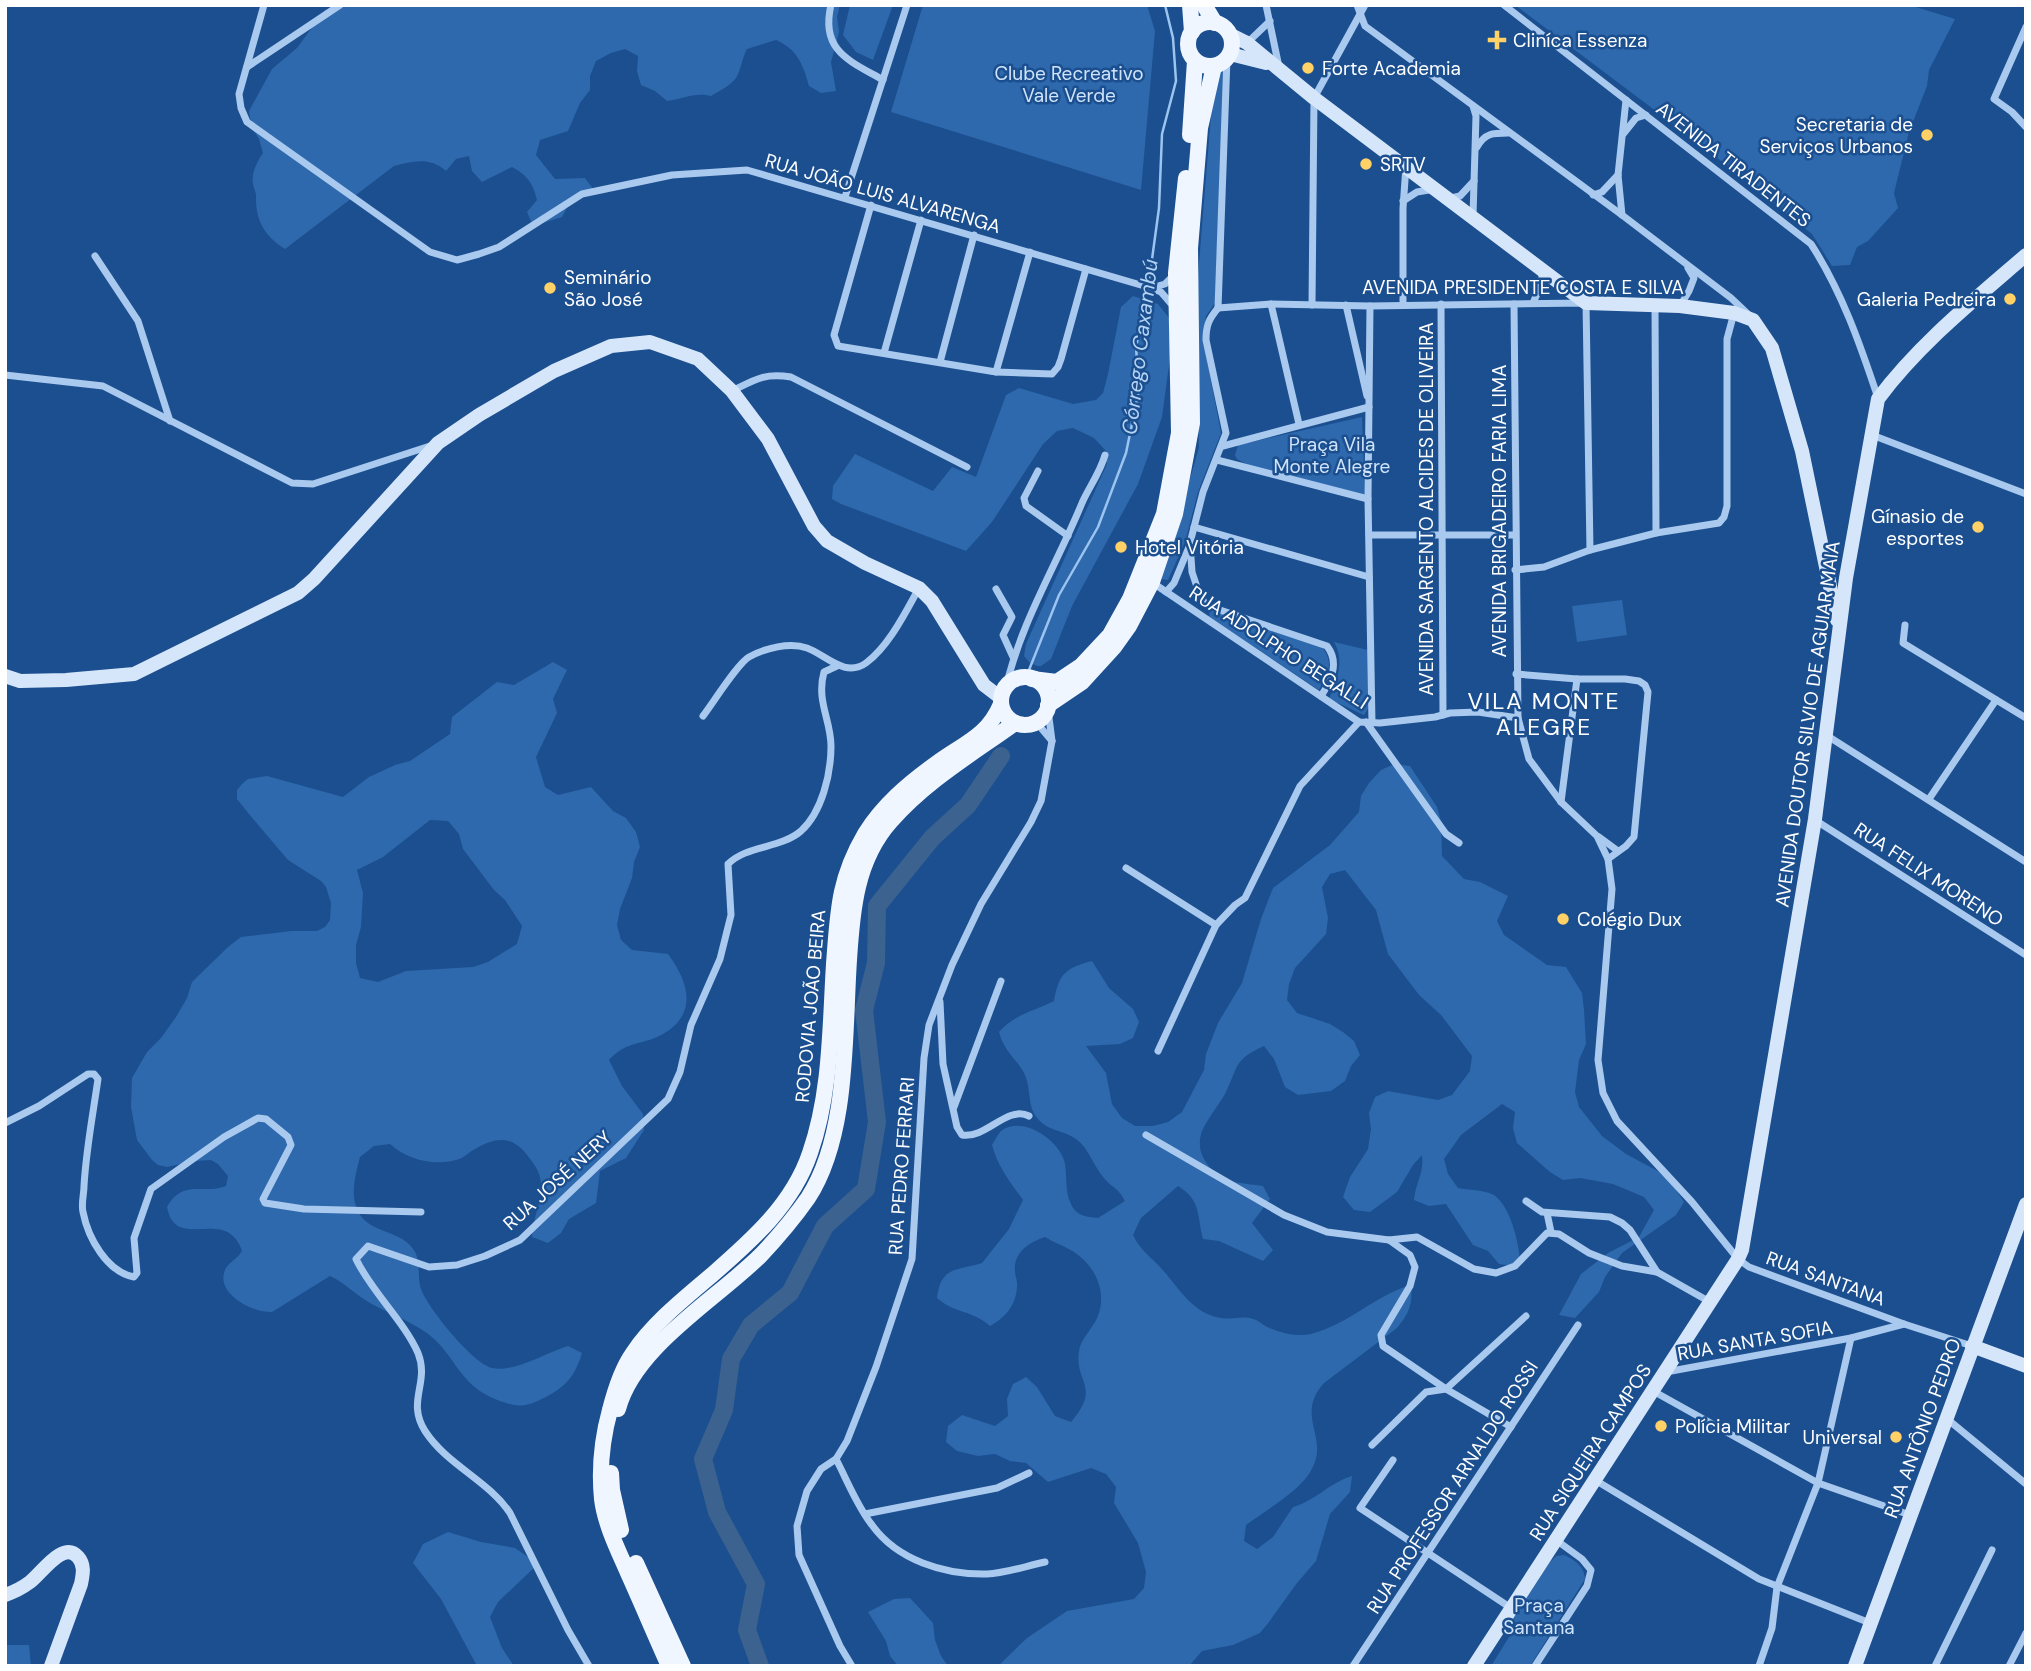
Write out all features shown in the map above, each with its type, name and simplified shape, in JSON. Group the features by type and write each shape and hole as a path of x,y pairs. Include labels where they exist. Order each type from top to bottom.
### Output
{"main road":[{"path":"1190,5 1192,32 1188,45 1195,61 1195,85 1176,273 1180,433 1164,514 1130,599 1110,635 1081,666 1057,682 1018,679 1003,696 1005,716 1015,723 1029,725 1036,722 1048,707 1082,682 1114,647 1141,607 1159,587 1192,423 1190,247 1200,128 1223,60 1232,48 1212,5"},
{"path":"1204,5 1222,28"},
{"path":"1192,32 1202,24 1222,28 1247,43 1314,98 1586,303"},
{"path":"1195,61 1202,65 1223,60 1276,68"},
{"name":"AVENIDA DOUTOR SILVIO DE AGUIAR MAIA","path":"1738,1259 1742,1250 1815,819 1846,578 1878,399 1894,377 1952,318 2026,255"},
{"name":"AVENIDA PRESIDENTE COSTA E SILVA","path":"1586,303 1680,306 1734,313 1753,320"},
{"path":"1753,320 1772,348 1802,451 1839,631"},
{"path":"5,676 20,681 134,674 298,593 314,579 438,443 479,415 554,371 611,346 650,342 698,359 732,391 768,439 814,526 827,541 865,563 919,588 932,601 984,685 1003,696"},
{"path":"1828,577 1846,578"},
{"path":"1032,679 1046,692 1048,707"},
{"name":"RODOVIA JOÃO BEIRA","path":"669,1666 614,1539 602,1502 600,1461 606,1422 616,1385 631,1354 654,1327 755,1237 797,1185 809,1157 824,1102 842,882 867,832 889,803 939,762 987,730 1003,696"},
{"name":"RODOVIA JOÃO BEIRA","path":"683,1666 619,1525 612,1490 611,1459 619,1404 631,1380 647,1358 681,1324 760,1256 785,1228 808,1197 823,1167 834,1132 842,1081 852,910 860,875 874,845 890,822 928,785 1015,723"},
{"name":"RUA ANTÔNIO PEDRO","path":"1855,1666 1972,1346 2023,1220 2026,1204"},
{"name":"RUA SIQUEIRA CAMPOS","path":"1474,1666 1738,1259"},
{"path":"1972,1346 2026,1366"},
{"path":"5,1595 32,1581 57,1556 66,1552 75,1554 82,1561 81,1584 51,1666"}],"street":[{"path":"246,68 264,5"},
{"path":"246,68 340,5"},
{"path":"831,5 828,19 832,42 843,57 883,80"},
{"path":"845,197 907,5"},
{"path":"1266,5 1276,68"},
{"path":"1357,5 1366,26 1622,215 1731,298 1753,320"},
{"path":"1312,305 1314,98 1365,5"},
{"name":"AVENIDA TIRADENTES","path":"1504,5 1811,244 1846,307 1878,399"},
{"path":"1247,43 1270,21"},
{"path":"2026,27 1994,99 2026,127"},
{"path":"1159,587 1174,583 1190,543 1203,492 1226,433 1206,340 1206,327 1218,307 1223,60"},
{"name":"RUA JOÃO LUIS ALVARENGA","path":"246,68 239,94 247,122 430,253 457,260 499,247 582,194 672,175 747,170 1150,288"},
{"path":"1622,215 1618,175 1626,100"},
{"path":"1472,105 1476,116 1473,216"},
{"path":"1621,140 1627,127 1636,118 1646,115"},
{"path":"1475,150 1481,139 1490,133 1509,133"},
{"path":"1403,305 1403,201 1406,166"},
{"path":"1593,195 1602,192 1618,175"},
{"path":"1449,198 1460,196 1474,180"},
{"path":"1403,201 1417,192 1436,189"},
{"path":"872,205 834,335 838,346 996,372 1052,373 1058,367 1086,269"},
{"path":"884,353 921,220"},
{"path":"940,362 974,235"},
{"path":"996,372 1030,252"},
{"path":"95,256 138,321 170,421"},
{"path":"1680,306 1693,278 1686,265"},
{"path":"1533,303 1543,270"},
{"path":"1150,288 1165,284 1176,273"},
{"path":"1150,288 1161,292 1177,312"},
{"path":"1586,303 1590,550"},
{"name":"AVENIDA PRESIDENTE COSTA E SILVA","path":"1218,307 1271,304 1370,306 1586,303"},
{"path":"1271,304 1299,424"},
{"name":"AVENIDA SARGENTO ALCIDES DE OLIVEIRA","path":"1441,304 1443,715"},
{"name":"AVENIDA BRIGADEIRO FARIA LIMA","path":"1514,304 1514,535 1518,718 1529,759 1561,802 1597,836"},
{"path":"1655,304 1656,533"},
{"path":"1346,305 1369,407"},
{"path":"1370,306 1366,722 1446,834 1459,843"},
{"path":"1515,570 1544,567 1590,550 1656,533 1719,523 1727,506 1727,340 1734,313"},
{"path":"732,391 755,379 773,374 791,377 967,467"},
{"path":"5,375 103,386 292,483 302,485 313,484 438,443"},
{"path":"1223,446 1369,407"},
{"path":"1871,435 2026,494"},
{"path":"1003,696 1013,657 1042,588 1105,455"},
{"path":"1217,460 1368,499"},
{"path":"1038,471 1024,498 1026,506 1068,536"},
{"path":"1194,527 1369,577"},
{"path":"1368,535 1514,535"},
{"path":"1190,543 1192,572 1204,602 1211,607 1327,646 1331,651 1334,670 1321,696"},
{"name":"RUA ADOLPHO BEGALLI","path":"1159,587 1321,696 1366,722 1478,712 1518,718"},
{"path":"703,716 747,657 775,647 804,647 826,657 837,666 864,665 881,649 919,588"},
{"path":"996,589 1012,617 1003,635 1013,657"},
{"path":"1198,613 1204,602"},
{"path":"1905,625 1903,643 2026,718"},
{"name":"RUA JOSÉ NERY","path":"589,1666 500,1498 452,1460 426,1432 416,1412 422,1377 418,1354 356,1259 368,1245 429,1268 457,1265 520,1240 668,1099 680,1072 691,1025 716,969 731,915 728,864 740,855 779,844 800,831 814,815 826,784 831,745 820,687 824,672 837,666"},
{"path":"1516,674 1639,681 1645,685 1648,692 1634,837 1608,859"},
{"path":"1561,802 1577,679"},
{"path":"1929,799 1996,700"},
{"name":"RUA PEDRO FERRARI","path":"852,1666 840,1646 799,1555 797,1526 807,1491 821,1469 836,1459 848,1441 912,1259 923,1058 929,1025 952,965 981,904 1041,802 1052,741 1048,707"},
{"path":"1036,722 1052,741"},
{"path":"1158,1051 1216,925 1245,898 1300,786 1366,722"},
{"path":"1826,735 2026,862"},
{"name":"RUA FELIX MORENO","path":"1815,819 2026,955"},
{"path":"1597,836 1618,851"},
{"path":"1597,836 1608,859 1612,889 1598,1060 1603,1093 1617,1121 1692,1202 1738,1259"},
{"path":"1126,868 1216,925"},
{"path":"954,1108 1001,981"},
{"path":"939,998 943,1064 957,1127 962,1135 978,1134 1012,1115 1025,1113 1030,1116"},
{"path":"5,1123 39,1106 88,1074 94,1074 98,1079 85,1173 83,1211 93,1240 106,1261 128,1276 134,1277 137,1273 134,1238 151,1189 224,1137 258,1118 266,1119 288,1137 291,1145 263,1199 265,1203 304,1209 421,1212"},
{"path":"1146,1135 1284,1216 1327,1231 1389,1240 1417,1237 1474,1269 1496,1273 1516,1266 1551,1232 1559,1234 1589,1253 1622,1266 1657,1272 1710,1302"},
{"path":"1526,1200 1542,1212 1610,1217 1622,1223 1640,1244 1657,1272"},
{"path":"1547,1213 1551,1232"},
{"path":"1389,1240 1410,1255 1415,1267 1410,1286 1381,1335 1383,1346 1446,1389 1511,1427"},
{"name":"RUA SANTANA","path":"1738,1259 1749,1267 1972,1346"},
{"path":"1372,1446 1426,1392 1446,1389 1527,1316"},
{"name":"RUA SANTA SOFIA","path":"1665,1372 1851,1338 1904,1324"},
{"name":"RUA PROFESSOR ARNALDO ROSSI","path":"1353,1666 1578,1325"},
{"path":"1759,1666 1772,1628 1777,1587 1818,1483 1851,1338"},
{"path":"1653,1391 1818,1483 1910,1515"},
{"path":"1946,1418 2026,1484"},
{"path":"836,1459 871,1525 894,1549 940,1569 987,1574 1045,1562"},
{"path":"1393,1460 1360,1508 1511,1609"},
{"path":"865,1514 997,1488 1029,1473"},
{"path":"1595,1480 1759,1579 1870,1623"},
{"path":"1535,1666 1587,1586 1591,1570 1582,1559 1556,1540"},
{"path":"1935,1666 1993,1549"},
{"path":"2009,1666 2026,1633"}],"green space":[{"path":"347,5 840,5 837,17 839,32 831,62 836,91 821,93 809,86 798,58 776,40 747,49 736,78 711,96 694,95 667,101 655,91 641,85 637,71 638,56 625,49 611,53 596,61 590,76 590,90 580,103 568,131 540,140 536,155 555,179 585,178 594,190 569,204 562,217 533,226 527,212 537,200 535,194 529,180 512,167 482,182 472,171 469,156 456,159 446,171 428,162 415,162 394,166 285,249 266,233 257,212 253,176 263,153 251,126 249,111 272,69 297,48 325,10"},
{"path":"850,5 893,5 873,60 856,52 843,35"},
{"name":"Clube Recreativo Vale Verde","path":"923,5 1147,5 1155,31 1141,190 891,112"},
{"path":"1515,5 1909,5 1955,19 1929,70 1927,86 1909,132 1894,193 1898,208 1868,241 1857,247 1850,265 1832,266 1812,234 1705,148"},
{"path":"1224,67 1215,303 1206,316 1203,339 1221,433 1198,492 1185,542 1168,580 1161,579 1199,448 1196,301 1213,90 1217,74"},
{"path":"1133,296 1158,304 1170,319 1171,350 1162,417 1138,484 1072,606 1051,659 1037,666 1024,656 1026,644 1107,464 1106,451 1094,438 1073,428 1057,431 1043,444 992,522 966,551 841,504 832,499 833,486 855,454 933,491 952,467 976,477 1006,395 1019,388 1073,404 1096,400 1103,393 1121,307"},
{"name":"Praça Vila Monte Alegre","path":"1362,417 1365,495 1250,466 1235,455 1238,445"},
{"path":"1622,600 1627,635 1577,642 1572,606"},
{"path":"1210,610 1323,648 1329,664 1319,690 1209,617"},
{"path":"1334,642 1368,650 1369,707 1364,715 1329,699 1339,663"},
{"path":"553,662 567,670 553,699 557,713 536,757 545,787 558,795 591,787 613,811 626,818 636,832 640,847 617,925 621,940 632,950 668,954 681,976 686,997 682,1017 674,1026 655,1038 622,1049 609,1060 622,1086 643,1114 644,1130 626,1158 600,1171 596,1203 569,1219 561,1233 548,1243 532,1237 541,1190 538,1172 521,1149 509,1141 489,1142 461,1158 447,1162 413,1158 390,1144 374,1146 360,1157 354,1190 357,1209 368,1223 409,1244 417,1256 420,1285 425,1298 441,1321 473,1356 483,1364 501,1369 520,1365 568,1346 582,1353 577,1367 565,1384 538,1401 521,1406 483,1393 465,1377 445,1350 427,1333 370,1303 330,1276 272,1312 247,1306 239,1301 226,1289 224,1281 225,1270 242,1251 235,1238 225,1231 180,1227 172,1220 167,1207 173,1198 187,1190 226,1186 228,1176 211,1160 167,1167 158,1165 137,1140 131,1107 132,1078 147,1052 176,1017 187,998 192,982 228,947 241,937 317,931 325,927 330,920 331,903 326,887 288,860 249,814 237,799 237,790 242,784 248,779 267,776 343,797 369,777 410,761 450,734 452,717 497,682 514,685","holes":["430,820 448,821 459,834 463,849 494,890 505,900 522,926 517,944 488,962 473,967 406,971 378,982 360,978 356,963 356,945 361,927 363,893 357,870 383,857"]},
{"path":"1394,764 1410,766 1437,807 1441,821 1442,856 1464,879 1480,882 1508,896 1497,921 1504,935 1547,965 1566,967 1582,993 1586,1044 1579,1060 1575,1092 1579,1107 1602,1136 1626,1154 1667,1176 1684,1202 1676,1215 1622,1253 1605,1277 1599,1292 1575,1318 1559,1315 1581,1274 1608,1253 1639,1237 1654,1210 1644,1197 1613,1184 1580,1178 1563,1180 1550,1172 1517,1143 1513,1128 1515,1112 1502,1104 1461,1135 1444,1159 1448,1174 1458,1188 1492,1194 1504,1206 1518,1244 1520,1261 1515,1266 1499,1264 1488,1251 1473,1245 1446,1204 1429,1206 1414,1200 1422,1168 1422,1155 1397,1192 1370,1212 1354,1210 1343,1197 1350,1177 1368,1149 1371,1129 1369,1113 1375,1097 1388,1091 1438,1100 1452,1095 1470,1071 1472,1056 1441,1015 1419,995 1388,954 1376,910 1345,870 1330,874 1322,887 1328,918 1326,934 1295,968 1287,1000 1297,1013 1330,1024 1343,1032 1354,1041 1360,1055 1351,1066 1345,1081 1331,1091 1298,1095 1285,1087 1274,1059 1264,1046 1254,1051 1238,1065 1200,1138 1202,1154 1209,1166 1221,1177 1263,1186 1270,1199 1252,1223 1273,1250 1263,1261 1219,1241 1203,1239 1194,1203 1178,1186 1141,1218 1133,1235 1142,1249 1186,1298 1202,1311 1221,1318 1257,1320 1267,1327 1290,1334 1302,1335 1326,1329 1386,1295 1411,1285 1409,1308 1397,1328 1324,1383 1315,1395 1312,1418 1317,1450 1309,1474 1288,1495 1246,1525 1244,1541 1257,1549 1273,1537 1293,1507 1352,1476 1350,1492 1330,1514 1316,1561 1260,1633 1233,1645 1202,1651 1189,1666 998,1666 1027,1638 1067,1611 1134,1599 1144,1588 1146,1572 1138,1543 1114,1503 1116,1487 1106,1474 1091,1468 1048,1482 1026,1463 1010,1461 995,1454 978,1456 957,1451 946,1442 948,1426 962,1415 995,1426 1008,1416 1007,1399 1013,1384 1026,1377 1037,1387 1055,1416 1071,1422 1085,1400 1085,1385 1078,1362 1079,1351 1097,1318 1101,1300 1094,1273 1074,1252 1045,1237 1023,1249 1015,1265 1017,1285 1012,1305 1005,1315 990,1326 937,1298 946,1275 957,1269 982,1263 1009,1229 1023,1200 1005,1174 992,1145 1001,1131 1009,1127 1028,1128 1047,1137 1054,1144 1064,1160 1069,1199 1079,1213 1098,1218 1125,1201 1100,1173 1080,1143 1071,1136 1046,1126 1034,1114 1024,1073 1007,1050 999,1032 1018,1017 1054,1001 1058,984 1065,973 1092,961 1109,988 1133,1009 1139,1022 1133,1038 1120,1044 1086,1046 1106,1073 1112,1104 1122,1118 1135,1126 1153,1126 1168,1122 1182,1112 1204,1070 1206,1054 1218,1023 1242,983 1273,888 1330,845 1359,812 1361,796 1369,783 1381,770"},
{"path":"448,1532 515,1548 538,1564 498,1602 490,1617 502,1648 514,1666 477,1666 441,1599 413,1563 423,1544"},
{"name":"Praça Santana","path":"1564,1555 1578,1564 1585,1579 1530,1666 1491,1666 1514,1629 1513,1617 1549,1563 1556,1556"},
{"path":"910,1598 933,1623 935,1640 948,1666 898,1666 890,1656 886,1641 868,1612 894,1599"},
{"path":"5,1645 29,1645 31,1666 5,1666"}],"waterway":[{"name":"Córrego Caxambú","path":"1029,670 1059,595 1098,527 1126,453 1139,390 1136,347 1159,208 1162,134 1176,81 1173,38 1165,5"},
{"name":"Córrego Caxambú","path":"760,1666 747,1630 756,1584 717,1512 703,1459 724,1410 731,1359 751,1325 790,1293 825,1226 866,1189 877,1122 864,1010 876,963 877,906 932,838 968,805 1001,756"}],"place":[{"name":"Cliníca Essenza","path":"1497,40"},
{"name":"Forte Academia","path":"1308,68"},
{"name":"Secretaria de Serviços Urbanos","path":"1927,135"},
{"name":"SRTV","path":"1366,164"},
{"name":"Seminário São José","path":"550,288"},
{"name":"Galeria Pedreira","path":"2010,299"},
{"name":"Gínasio de esportes","path":"1978,527"},
{"name":"Hotel Vitória","path":"1121,547"},
{"name":"Colégio Dux","path":"1563,919"},
{"name":"Polícia Militar","path":"1661,1426"},
{"name":"Universal","path":"1896,1437"}],"district":[{"name":"VILA MONTE ALEGRE","path":"1544,714"}]}
